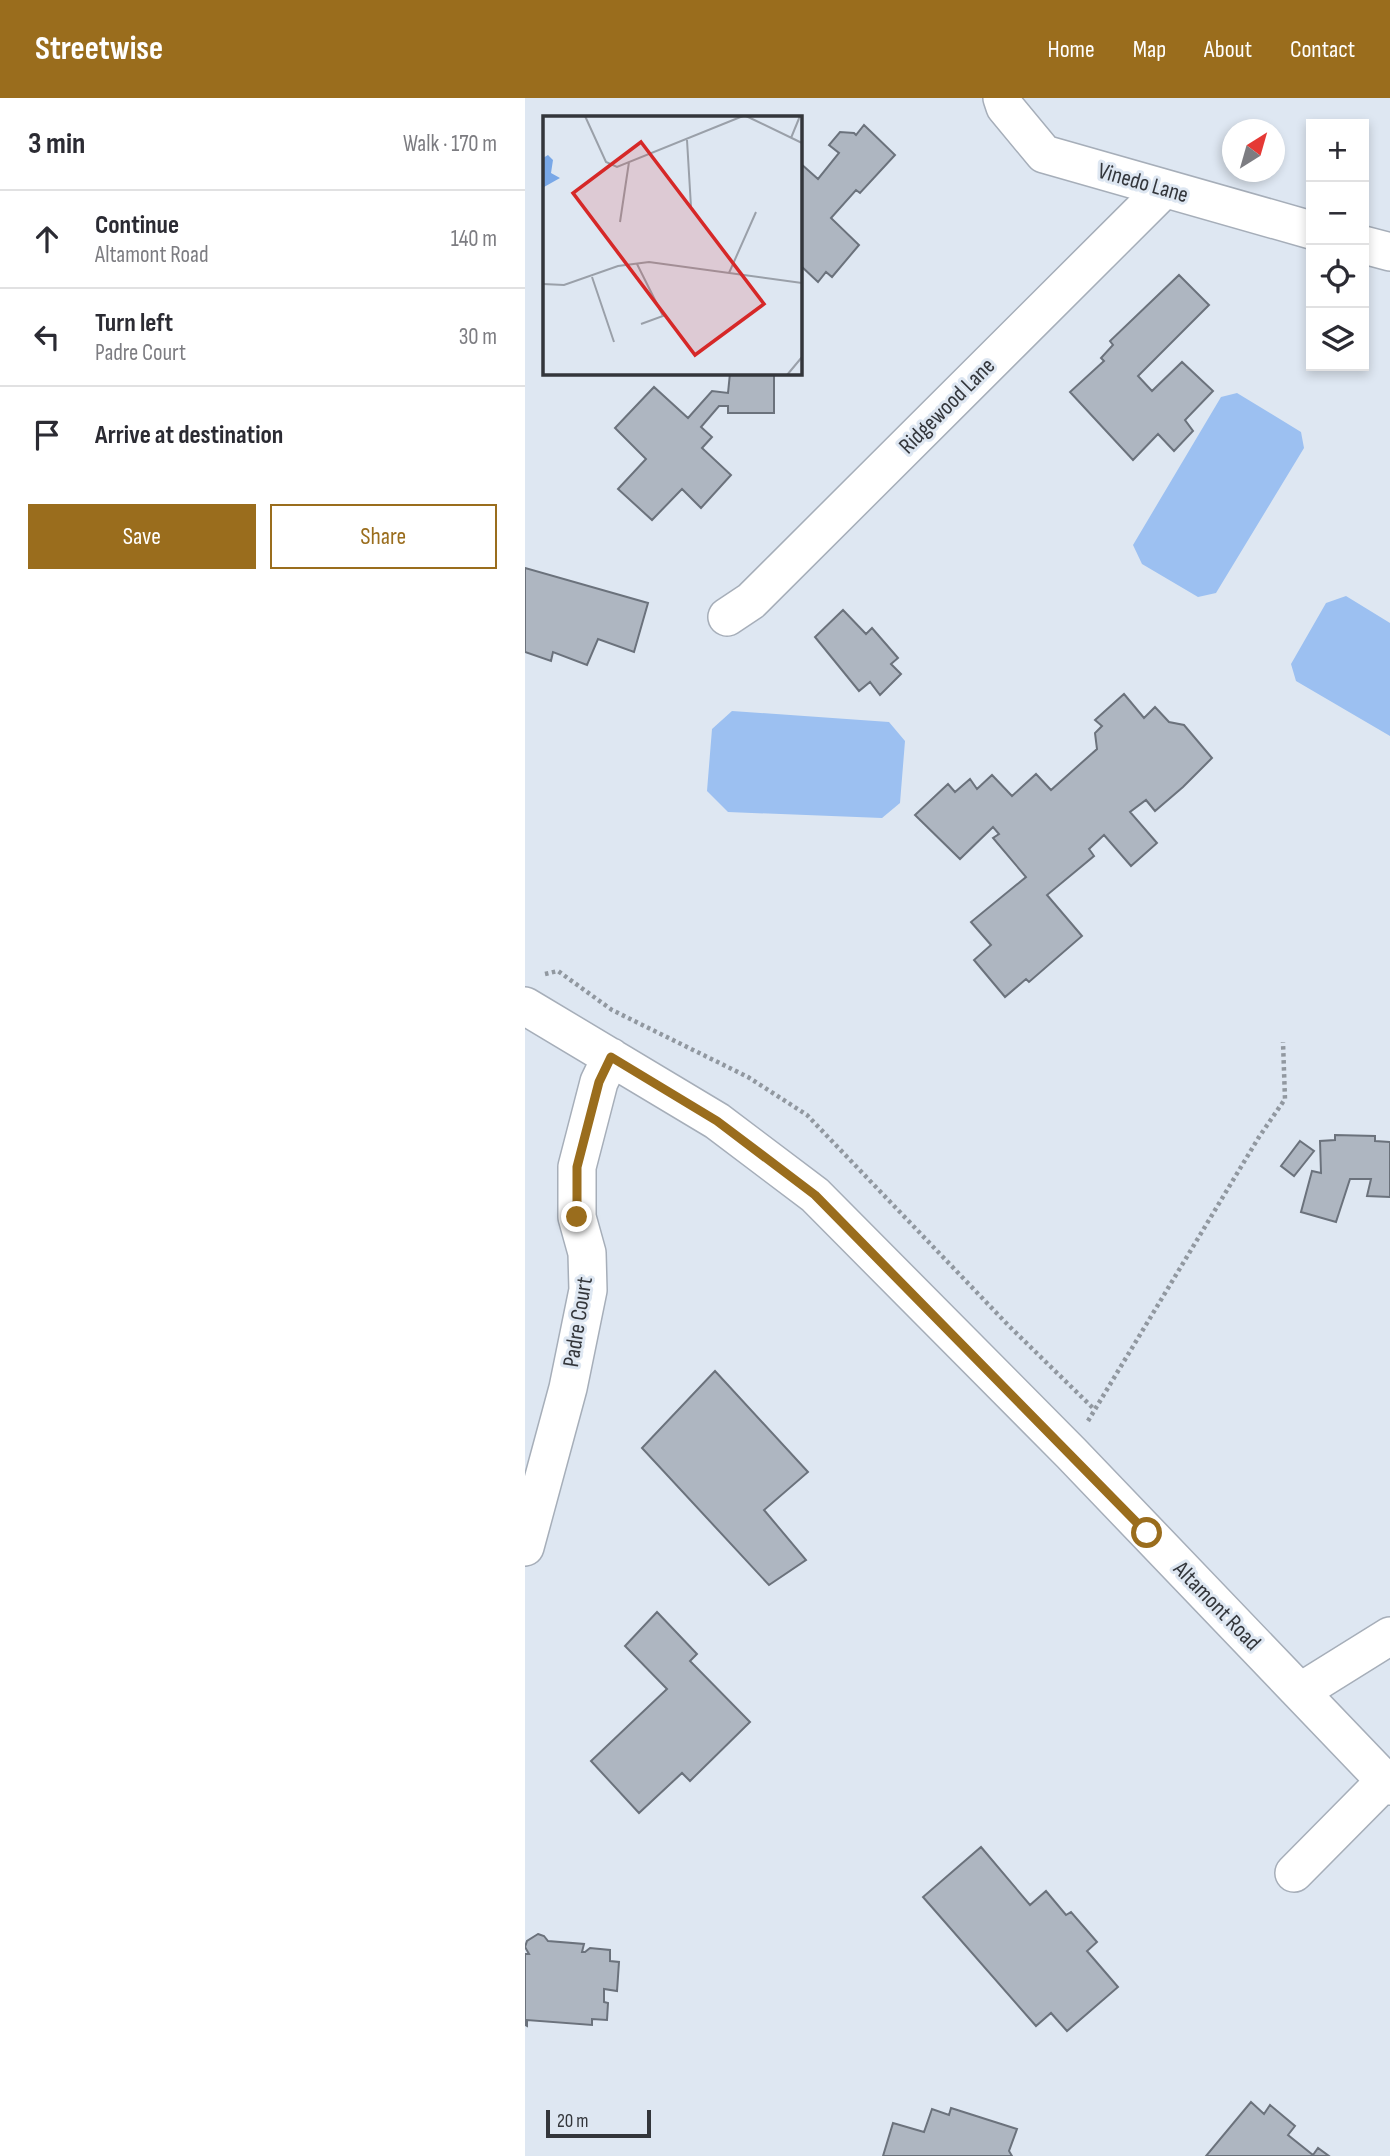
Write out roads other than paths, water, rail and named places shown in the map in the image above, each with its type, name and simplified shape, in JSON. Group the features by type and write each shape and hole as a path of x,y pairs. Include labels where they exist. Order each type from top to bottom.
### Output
{"street":[{"name":"Vinedo Lane","path":"1002,98 1005,107 1044,154 1306,229"},
{"name":"Ridgewood Lane","path":"727,617 751,601 1164,189"},
{"path":"1369,246 1390,252"},
{"name":"Altamont Road","path":"525,1006 717,1121 815,1195 1064,1446 1388,1784"},
{"name":"Padre Court","path":"525,1547 568,1388 588,1290 587,1253 577,1217 577,1167 599,1082 611,1057"},
{"path":"1300,1692 1390,1636"},
{"path":"1294,1873 1388,1784"}]}
